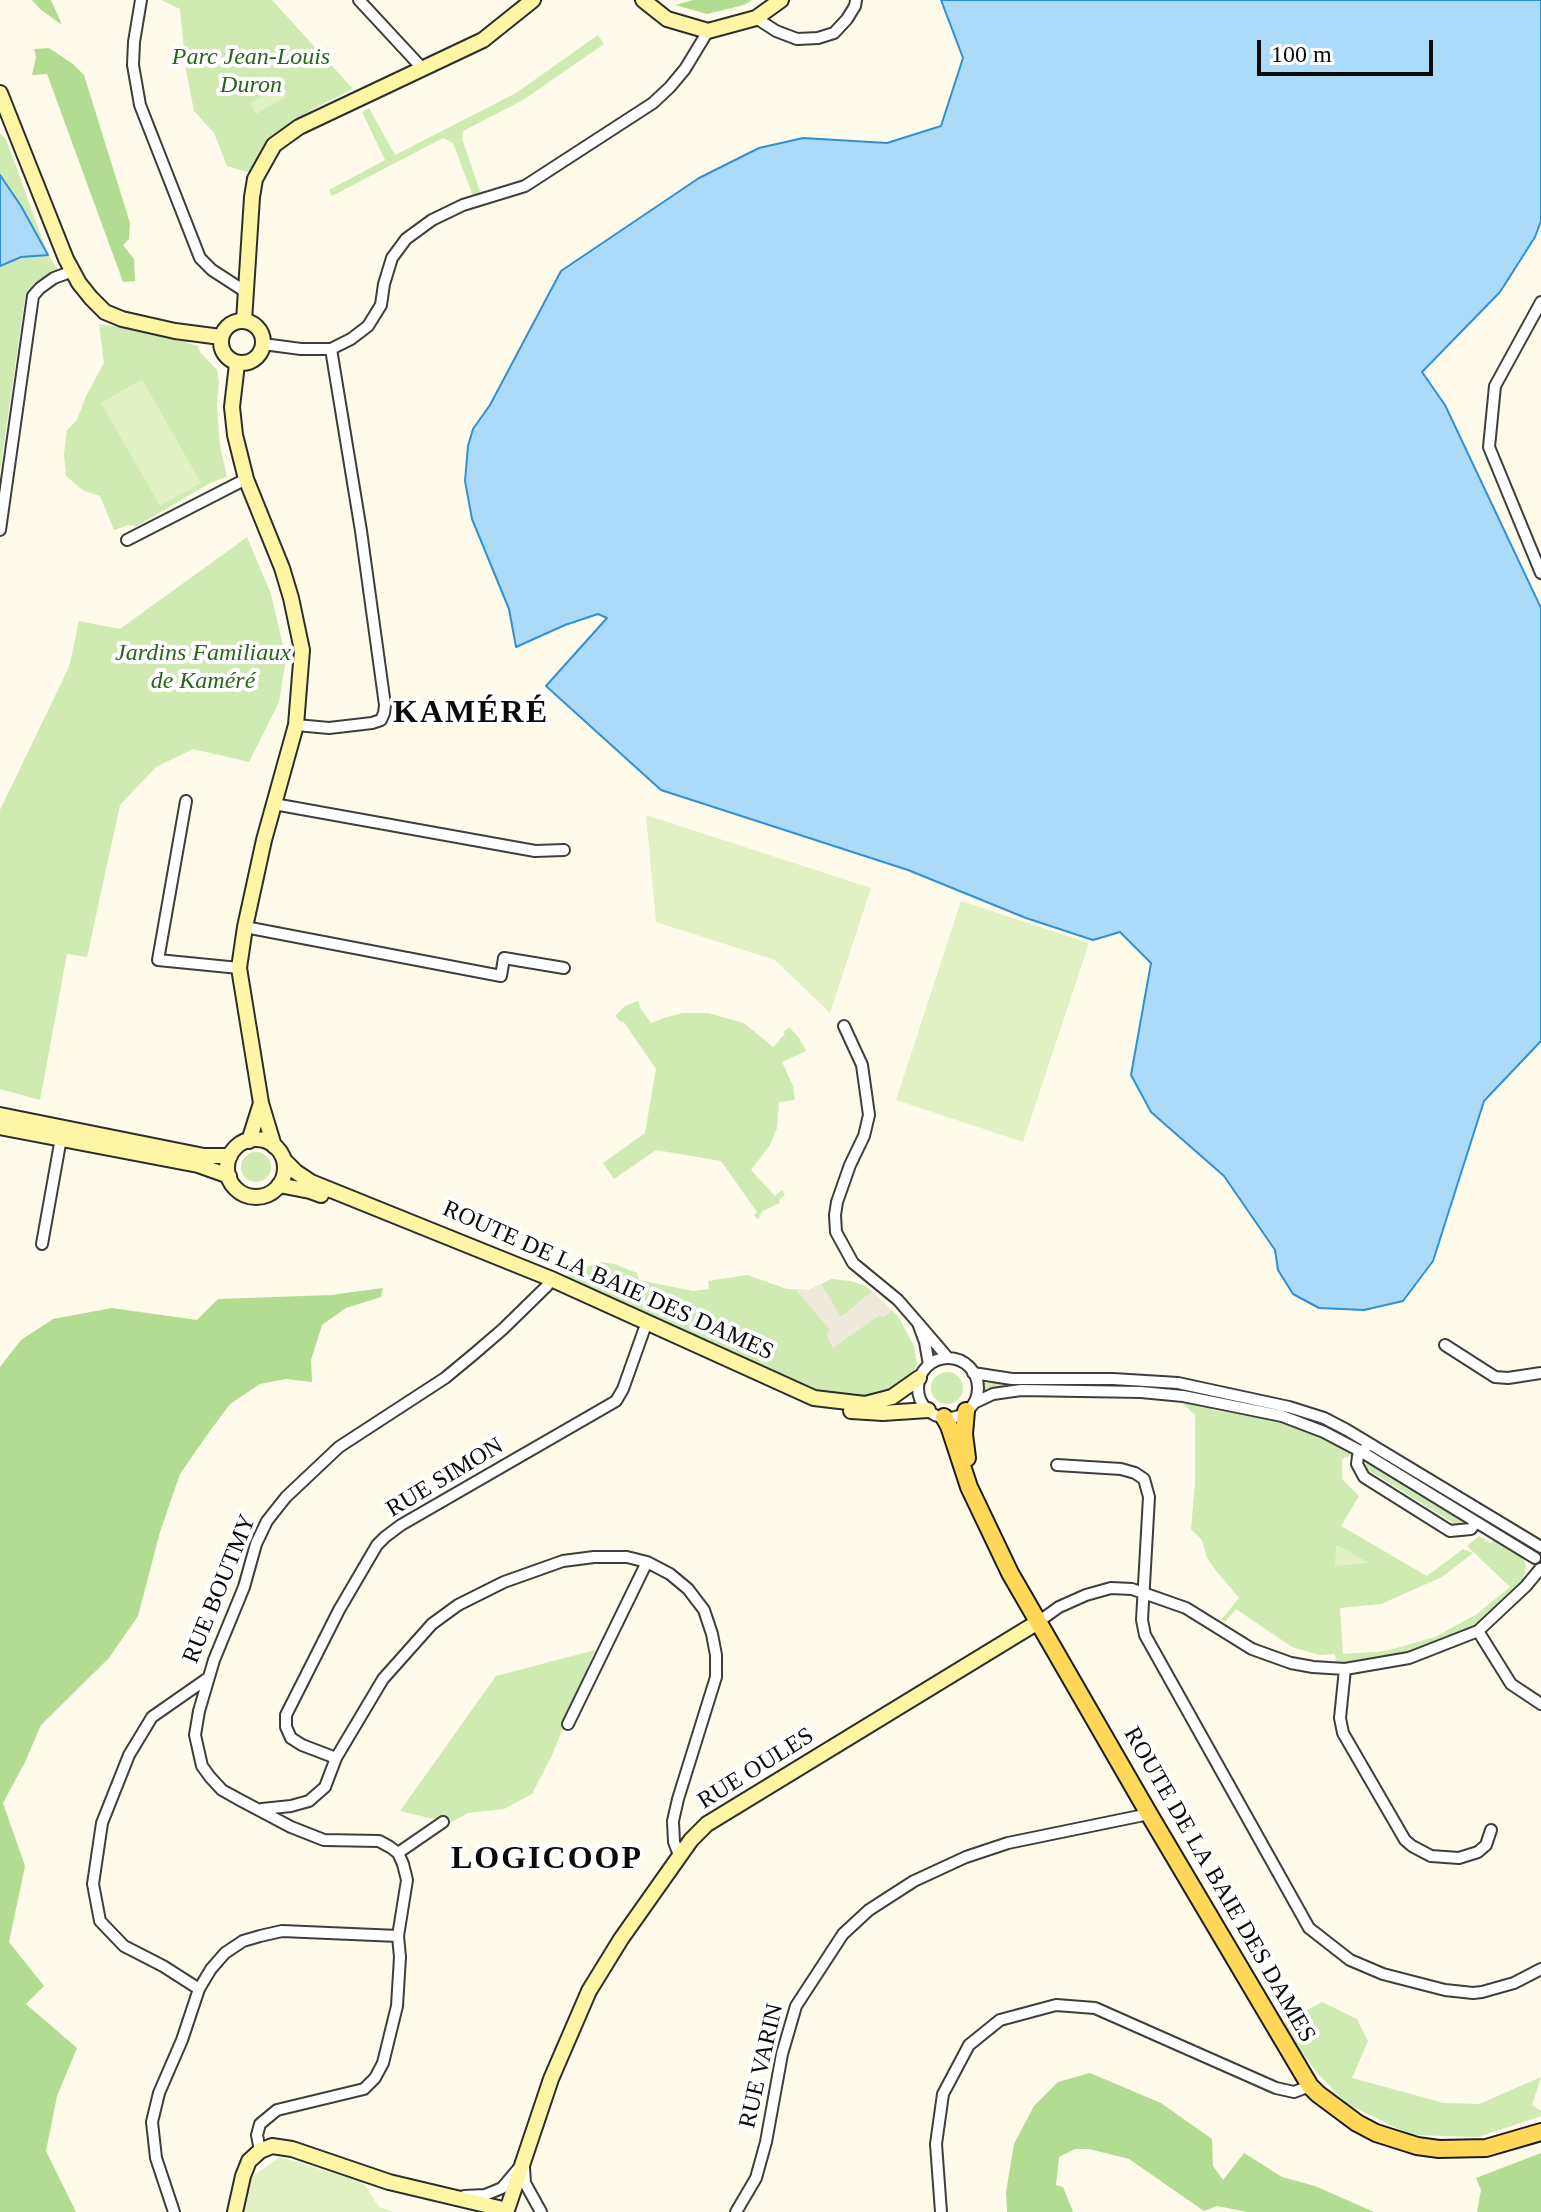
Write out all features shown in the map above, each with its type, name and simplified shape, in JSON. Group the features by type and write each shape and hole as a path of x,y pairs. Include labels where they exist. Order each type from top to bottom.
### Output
{"main road":[{"name":"ROUTE DE LA BAIE DES DAMES","path":"969,1487 964,1434 970,1407"},
{"name":"ROUTE DE LA BAIE DES DAMES","path":"944,1417 969,1487 1010,1573 1310,2086 1366,2128 1417,2146 1486,2148 1541,2132"}],"street":[{"path":"141,0 133,65 140,105 200,258 212,270 246,292"},
{"path":"359,0 422,68"},
{"path":"244,321 255,179 274,145 299,127 483,40 533,0"},
{"path":"643,0 667,19 708,31 756,18 781,0"},
{"path":"756,18 776,31 797,39 818,38 834,33 847,19 856,0"},
{"path":"263,344 331,349 351,339 368,326 381,305 392,258 406,239 432,220 463,205 525,186 653,103 685,69 708,31"},
{"path":"0,93 5,116 66,259 91,298 105,312 122,319 221,337"},
{"path":"0,530 33,296 47,283 73,271"},
{"path":"1541,302 1495,386 1489,447 1541,573"},
{"path":"244,321 256,326 263,344 257,357 245,364 237,364 222,351 221,337 229,325 244,321"},
{"path":"296,725 329,728 381,720 385,705 331,349"},
{"path":"237,364 232,407 235,435 246,479 282,568 302,650 296,725 264,840 239,968 261,1103 274,1146 284,1160 283,1177 279,1185 265,1196 248,1196 234,1187 228,1164 230,1156 241,1144 257,1140 274,1146"},
{"path":"127,540 246,479"},
{"path":"186,801 158,960 239,968"},
{"path":"274,804 535,851 564,850"},
{"path":"245,927 501,976 504,958 564,968"},
{"path":"844,1026 862,1065 869,1115 864,1136 837,1202 836,1232 853,1263 898,1300 948,1358 962,1362 973,1373 977,1387 970,1407"},
{"path":"249,1141 261,1103"},
{"path":"0,1115 204,1156 230,1156"},
{"path":"0,1127 198,1165 229,1176"},
{"path":"42,1244 61,1138"},
{"name":"ROUTE DE LA BAIE DES DAMES","path":"284,1160 311,1182 549,1278 814,1398 865,1404 892,1397 919,1378"},
{"name":"ROUTE DE LA BAIE DES DAMES","path":"279,1185 310,1191 547,1286 812,1404 862,1413 928,1410"},
{"name":"RUE BOUTMY","path":"398,1853 379,1841 324,1840 291,1827 222,1790 202,1766 195,1735 208,1678 244,1587 256,1544 267,1521 286,1497 339,1447 408,1403 464,1362 547,1286"},
{"path":"918,1323 929,1365"},
{"name":"RUE SIMON","path":"336,1758 291,1738 286,1727 286,1715 369,1557 385,1537 401,1525 616,1401 644,1330"},
{"path":"1445,1345 1495,1377 1541,1373"},
{"path":"948,1358 929,1365 919,1378 919,1396 928,1410 944,1417 959,1415 993,1394 1021,1390 1141,1392 1183,1396 1282,1416 1366,1448 1541,1547 1537,1550 1539,1565 1526,1586 1478,1631 1409,1658 1345,1669 1291,1663 1252,1649 1186,1608 1132,1589 1111,1588 1086,1595 1059,1607 1038,1622"},
{"path":"973,1373 1012,1379 1113,1379 1178,1383 1289,1407 1324,1418 1539,1565"},
{"path":"1366,1448 1358,1456 1357,1464 1364,1477 1450,1531 1471,1529 1475,1523"},
{"path":"1057,1465 1121,1469 1144,1479 1149,1497 1142,1620 1145,1635 1309,1928 1350,1960 1383,1974 1445,1990 1482,1992 1514,1983 1541,1969"},
{"path":"260,1810 309,1801 325,1787 336,1758 391,1669 432,1624 458,1605 504,1582 563,1561 616,1557 647,1562 670,1574 688,1589 704,1610 712,1634 716,1677 673,1821 674,1842 679,1855"},
{"path":"568,1724 647,1562"},
{"name":"RUE OULES","path":"511,2211 551,2079 589,1991 679,1855 707,1824 1038,1622"},
{"path":"1478,1631 1511,1684 1541,1704"},
{"path":"1345,1669 1340,1718 1343,1733 1405,1840 1431,1856 1459,1858 1478,1852 1486,1845 1491,1830"},
{"path":"199,1989 124,1946 100,1921 93,1884 102,1823 129,1755 152,1717 208,1678"},
{"name":"RUE VARIN","path":"736,2212 756,2178 782,2054 796,2006 843,1934 869,1910 914,1881 966,1857 1008,1843 1149,1814"},
{"path":"260,2151 257,2135 260,2124 277,2110 364,2089 375,2078 383,2063 397,2006 398,1936 407,1880 398,1853 443,1822"},
{"path":"174,2212 156,2158 152,2122 159,2093 182,2040 199,1989 211,1969 225,1953 243,1941 282,1931 398,1936"},
{"path":"941,2212 936,2144 943,2094 969,2045 1000,2020 1056,2005 1095,2008 1276,2088 1294,2092 1310,2086"},
{"path":"235,2212 249,2161 272,2146 292,2149 389,2182 511,2211"},
{"path":"429,2192 485,2195 502,2188 524,2161"},
{"path":"524,2161 525,2183 541,2212"}],"green space":[{"path":"32,0 51,0 62,25 40,9"},
{"name":"Parc Jean-Louis Duron","path":"161,0 272,0 353,89 272,135 251,173 227,166 214,133 194,111 180,9"},
{"path":"693,0 752,0 707,14 675,5"},
{"path":"598,35 604,44 523,100 463,131 462,139 481,194 473,196 453,143 443,138 332,196 329,190 385,160 362,112 369,108 395,155 516,93"},
{"path":"49,48 84,75 130,223 129,239 123,245 134,259 135,281 123,282 47,74 32,75 36,57 34,49"},
{"path":"280,87 286,97 256,114 250,103"},
{"path":"0,133 6,139 48,255 59,271 35,282 25,298 0,471"},
{"path":"99,324 152,332 198,346 217,370 220,446 227,477 212,482 137,526 128,525 114,530 100,496 84,491 66,476 64,454 67,430 77,420 104,363"},
{"path":"142,379 201,483 160,506 101,403"},
{"name":"Jardins Familiaux de Kaméré","path":"247,537 271,594 286,659 279,702 249,762 193,749 156,767 120,805 87,957 67,954 40,1100 0,1089 0,810 69,667 79,621 120,629"},
{"path":"646,815 871,888 830,1013 775,960 656,922"},
{"path":"961,901 1089,943 1023,1142 896,1100"},
{"path":"638,1001 651,1023 683,1013 708,1013 744,1023 773,1047 789,1027 799,1038 806,1051 782,1062 793,1086 795,1100 779,1102 777,1128 770,1145 751,1170 775,1196 782,1190 785,1195 779,1200 780,1203 763,1211 760,1218 754,1215 757,1212 721,1161 656,1150 614,1179 603,1163 645,1133 656,1069 623,1021 615,1016 625,1006"},
{"path":"256,1152 267,1156 271,1167 267,1178 256,1182 245,1178 241,1167 245,1156"},
{"path":"599,1262 615,1264 637,1273 639,1280 693,1291 709,1289 708,1281 747,1275 787,1289 809,1290 831,1279 851,1281 866,1286 898,1316 914,1346 917,1364 908,1381 895,1390 877,1396 846,1396 804,1388 565,1279"},
{"path":"383,1288 381,1297 346,1308 322,1325 311,1360 312,1382 286,1379 260,1384 230,1404 207,1435 180,1474 160,1532 138,1616 109,1658 41,1725 3,1803 25,1866 9,1942 44,1986 26,2004 77,2048 57,2096 46,2151 76,2212 0,2212 0,1367 21,1340 53,1319 112,1308 197,1320 218,1299 331,1295"},
{"path":"947,1372 959,1376 963,1388 959,1400 947,1404 935,1400 931,1388 935,1376"},
{"path":"982,1383 1168,1387 1280,1408 1332,1426 1358,1440 1357,1443 1330,1430 1212,1398 1005,1388 984,1392"},
{"path":"1181,1402 1285,1421 1353,1451 1355,1458 1349,1456 1342,1459 1342,1479 1359,1496 1341,1526 1427,1576 1463,1549 1473,1553 1442,1577 1381,1604 1340,1608 1343,1654 1386,1651 1435,1637 1477,1614 1510,1587 1467,1546 1479,1536 1491,1543 1495,1538 1522,1555 1526,1566 1522,1583 1467,1630 1422,1649 1377,1659 1336,1663 1335,1654 1320,1655 1292,1647 1236,1609 1225,1622 1221,1620 1239,1598 1207,1558 1202,1540 1191,1529 1195,1415"},
{"path":"1371,1447 1526,1543 1524,1547 1368,1452"},
{"path":"1367,1462 1372,1462 1458,1515 1463,1521 1462,1526 1450,1531 1453,1523 1370,1471 1364,1477 1363,1469"},
{"path":"1336,1546 1340,1546 1369,1563 1335,1566"},
{"path":"595,1650 552,1755 532,1794 504,1809 468,1813 450,1823 400,1811 496,1676"},
{"path":"1322,2002 1357,2019 1368,2041 1352,2078 1444,2103 1479,2104 1541,2077 1532,2105 1541,2111 1541,2116 1478,2137 1411,2135 1347,2104 1319,2075 1288,2034 1285,2022"},
{"path":"1090,2073 1161,2103 1212,2139 1213,2166 1223,2180 1244,2153 1282,2177 1315,2186 1374,2212 1247,2212 1217,2206 1204,2211 1129,2159 1089,2149 1075,2149 1059,2157 1056,2185 1063,2187 1073,2212 1007,2212 1006,2192 1014,2144 1034,2106 1058,2082"},
{"path":"1541,2153 1541,2212 1477,2212 1481,2190 1476,2178"},
{"path":"280,2157 363,2182 379,2207 393,2212 243,2212 249,2179"}],"shaded area":[{"path":"821,1284 841,1317 872,1291 893,1311 883,1317 880,1315 833,1348 826,1335 830,1330 795,1289 809,1290"}],"water":[{"path":"941,0 1541,0 1541,221 1535,237 1500,292 1422,372 1445,405 1541,608 1541,1041 1484,1101 1433,1261 1403,1301 1364,1310 1319,1308 1293,1294 1278,1270 1275,1250 1224,1176 1151,1112 1131,1075 1151,963 1120,932 1093,940 1026,918 908,870 661,790 546,686 607,618 598,614 516,647 509,609 472,519 465,481 468,446 473,429 490,405 561,271 699,178 759,148 803,138 887,143 941,126 963,58"},
{"path":"0,175 48,255 21,257 0,266"}],"district":[{"name":"KAMÉRÉ","path":"471,714"},
{"name":"LOGICOOP","path":"547,1860"}]}
